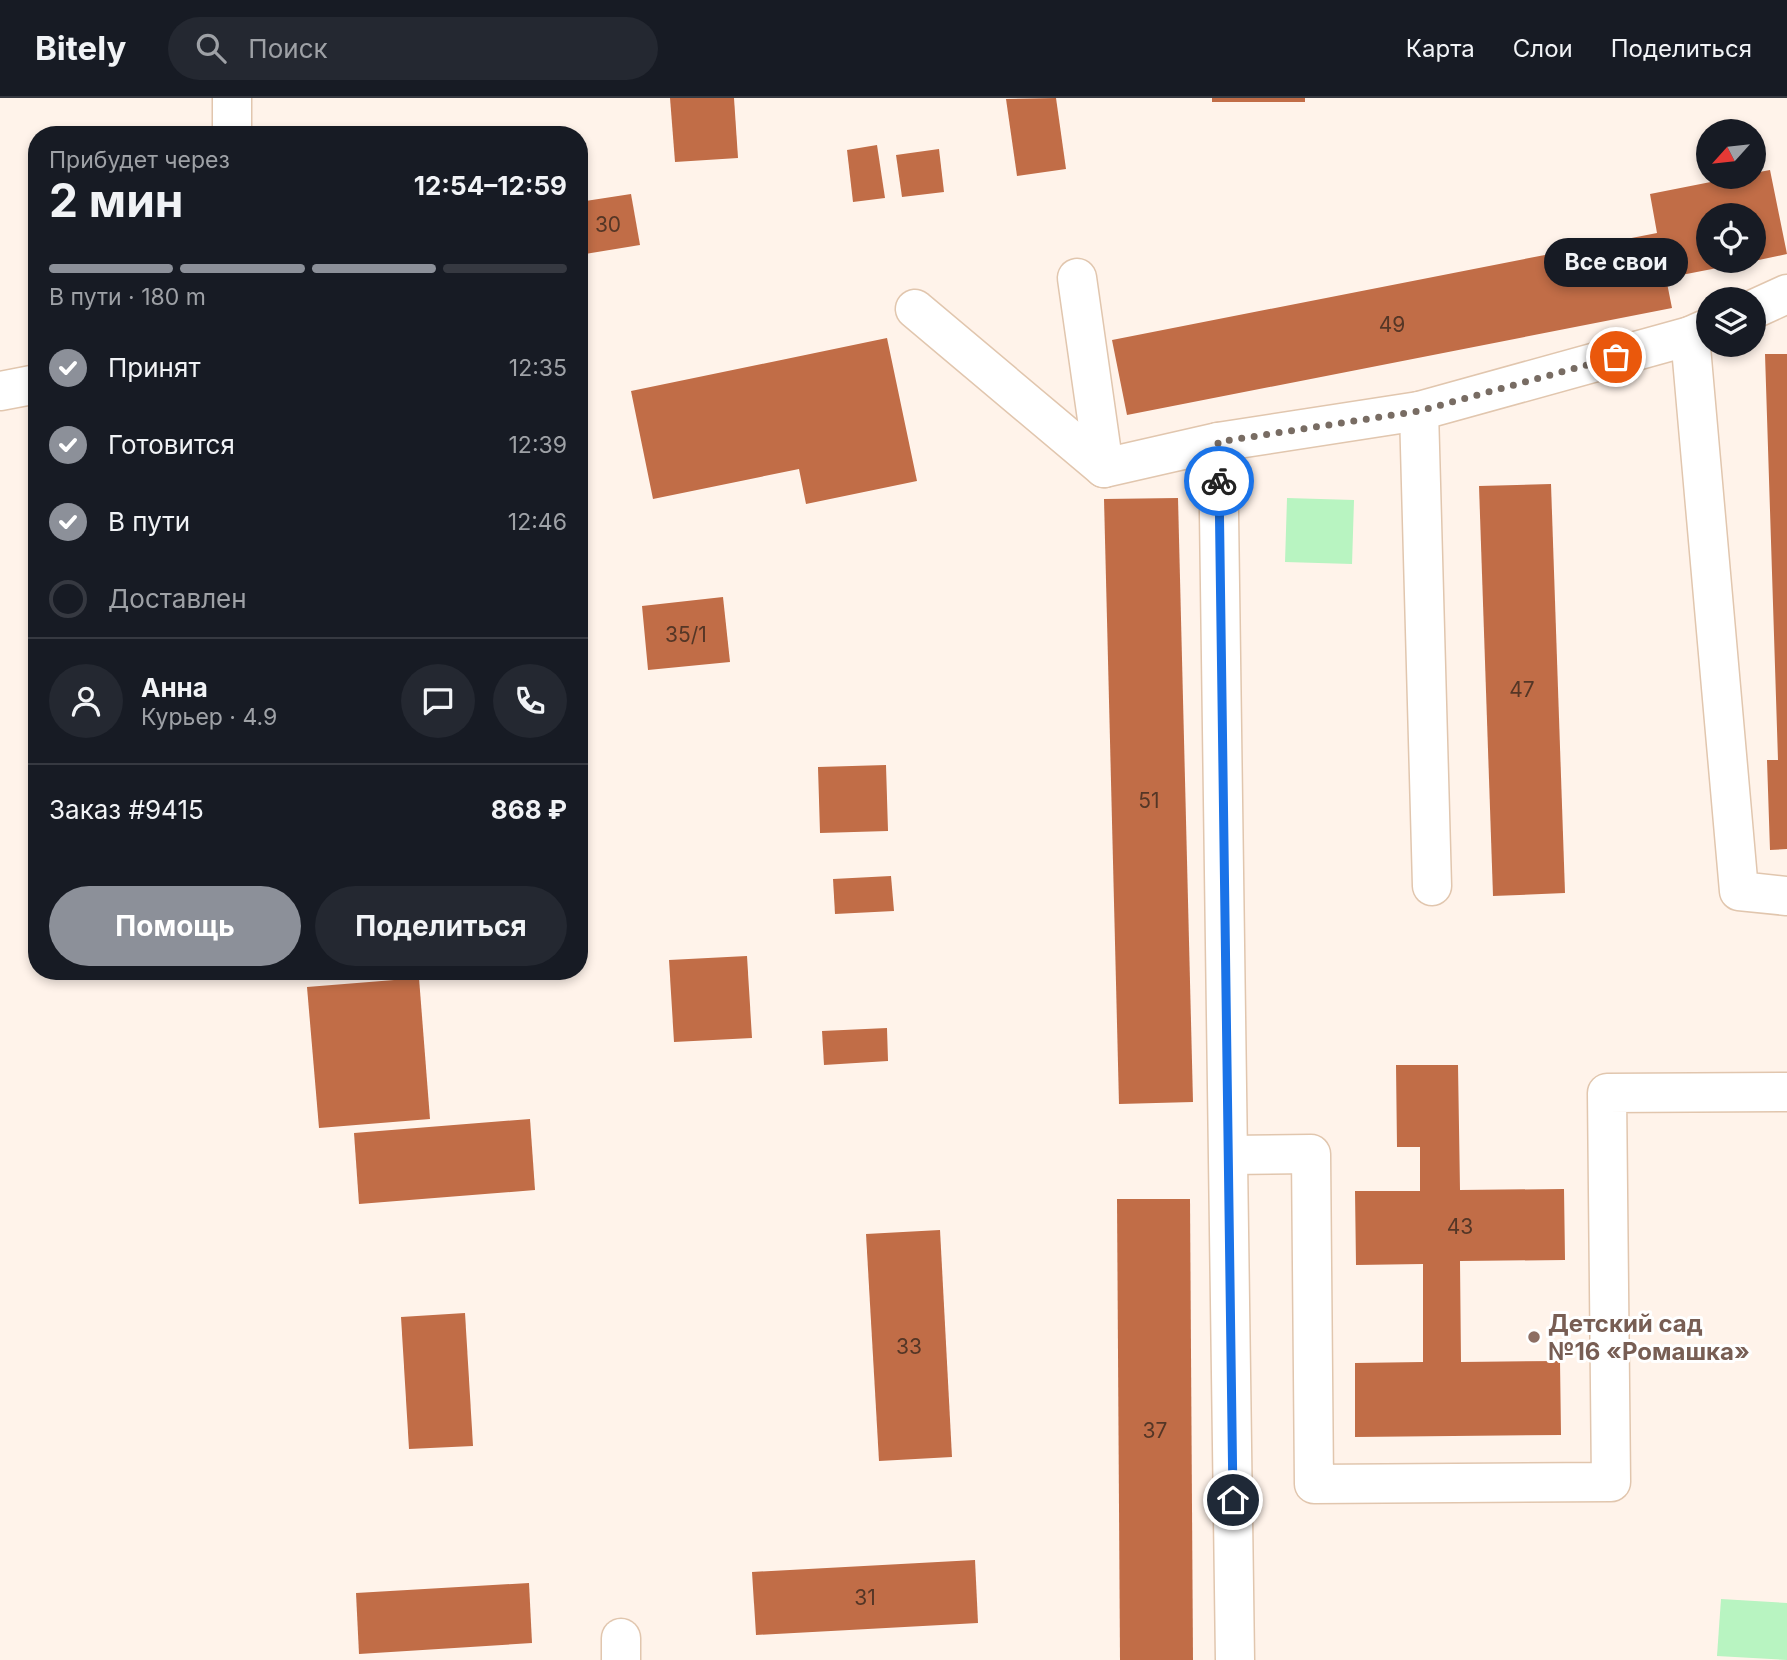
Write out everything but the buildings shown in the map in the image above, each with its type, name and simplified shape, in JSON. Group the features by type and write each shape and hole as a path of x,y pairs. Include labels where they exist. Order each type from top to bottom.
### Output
{"street":[{"path":"232,98 232,126"},
{"path":"1077,278 1104,468"},
{"path":"1766,304 1787,295"},
{"path":"915,309 1104,468"},
{"path":"1104,468 1218,442 1419,411 1696,333"},
{"path":"1701,357 1739,891 1787,896"},
{"path":"0,391 28,386"},
{"path":"1419,411 1432,886"},
{"path":"1218,442 1235,1660"},
{"path":"1229,1155 1311,1154 1314,1484 1611,1482 1607,1093 1787,1092"}],"green space":[{"path":"1287,498 1354,500 1352,564 1285,562"},
{"path":"1721,1599 1787,1603 1787,1660 1717,1656"}],"way so far":[{"path":"1219,481 1218,442 1419,411 1616,357"}],"place":[{"name":"Все свои","path":"1616,357"},
{"name":"Детский сад №16 «Ромашка»","path":"1534,1337"}],"route":[{"path":"1219,481 1233,1500"}]}
